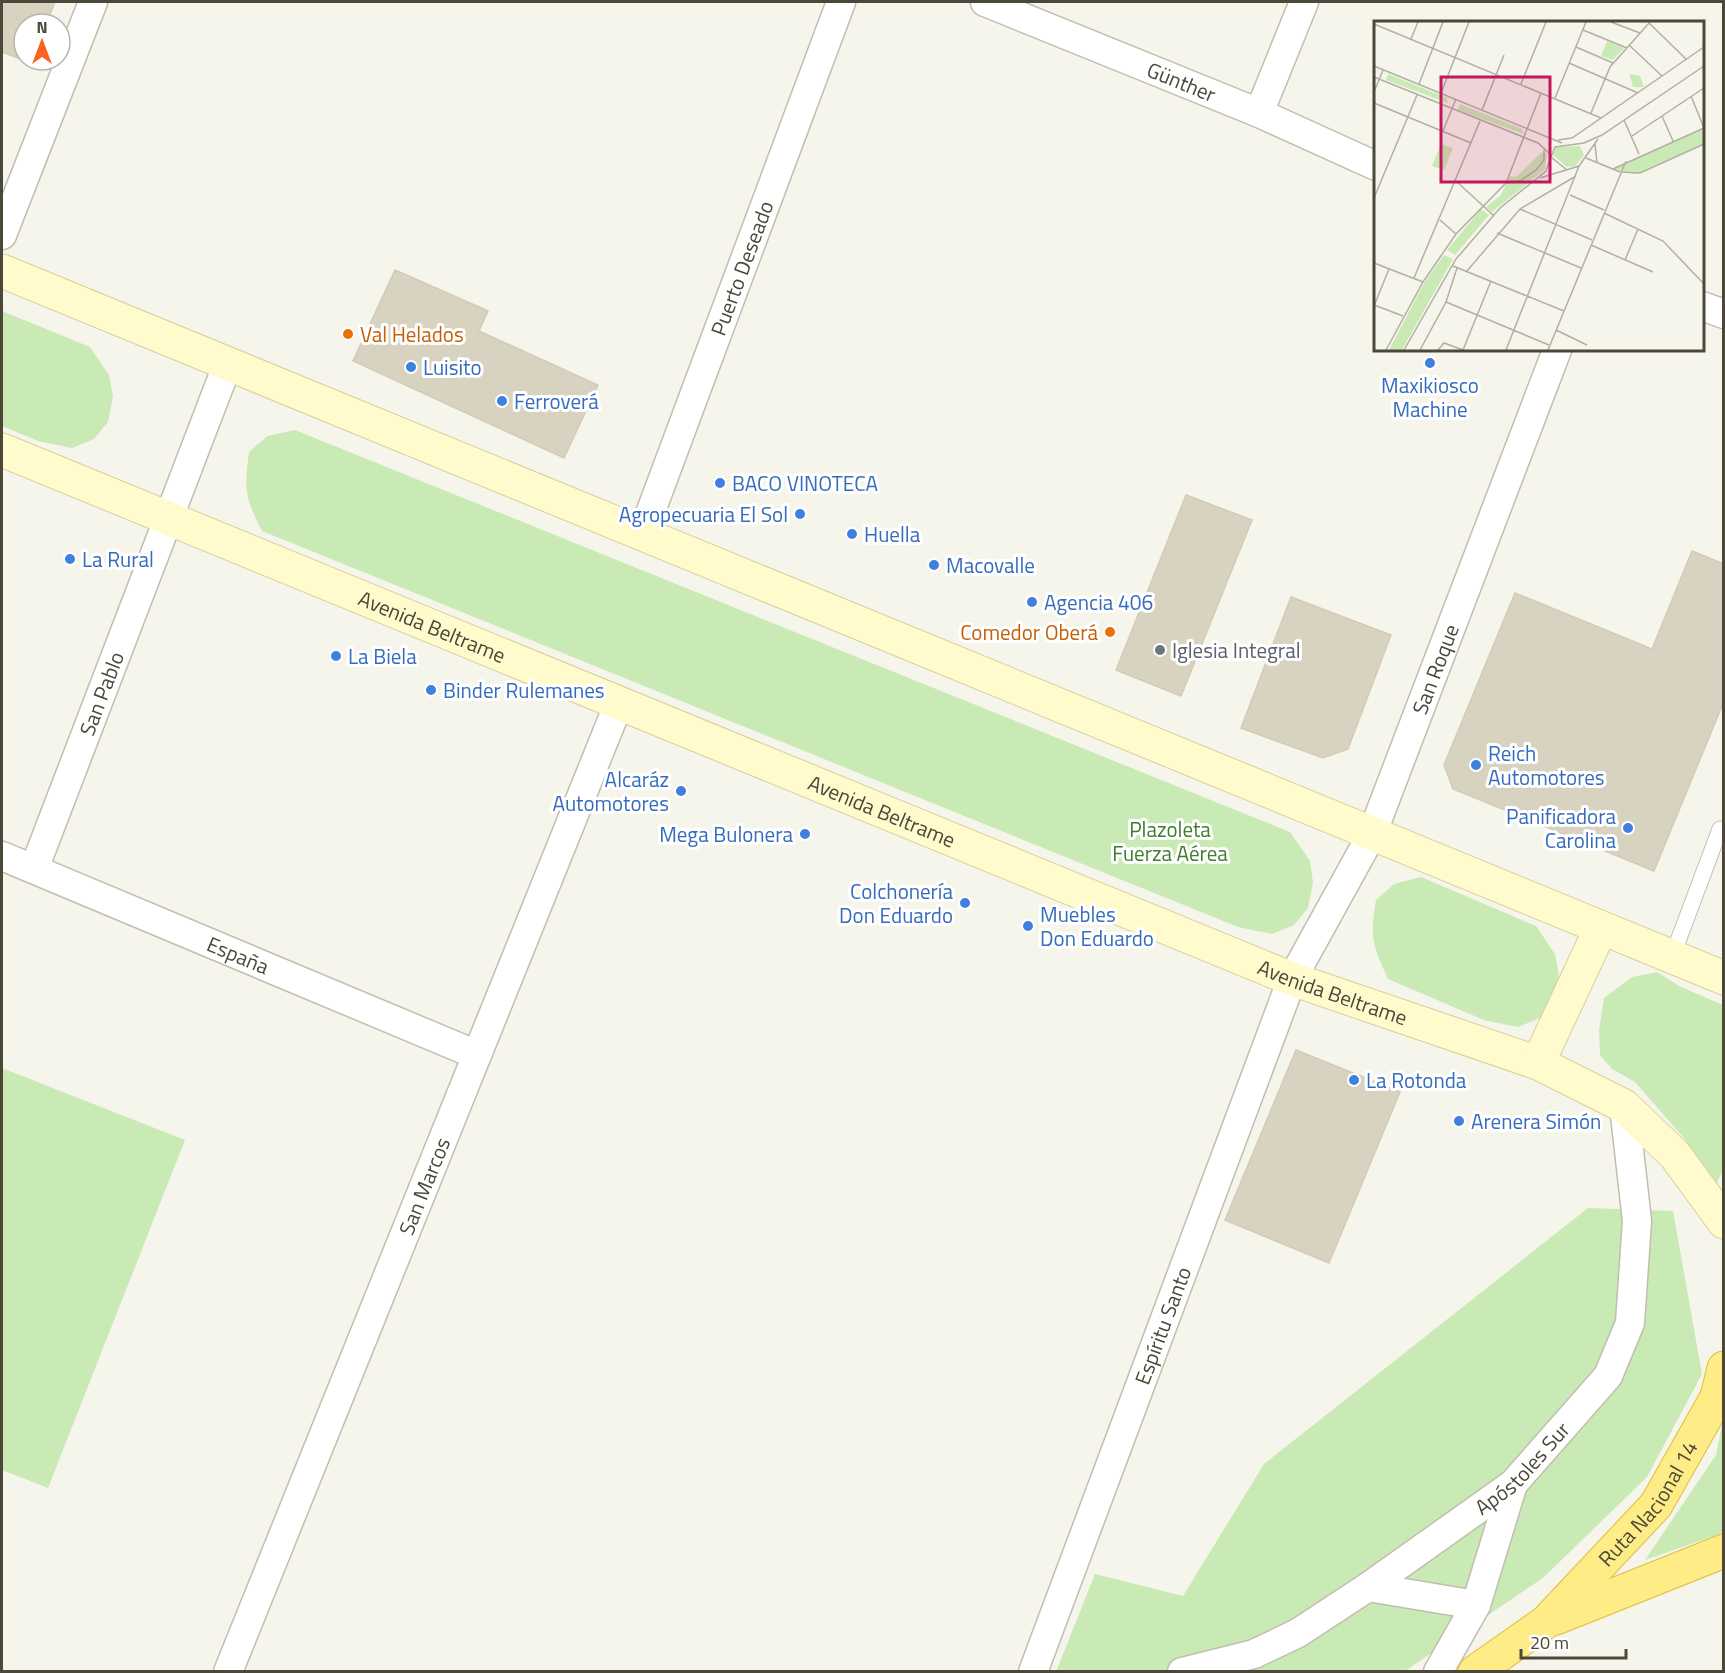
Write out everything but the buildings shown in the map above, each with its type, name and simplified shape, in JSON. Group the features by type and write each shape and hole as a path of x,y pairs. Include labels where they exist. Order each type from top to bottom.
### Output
{"highway":[{"name":"Ruta Nacional 14","path":"1475,1671 1546,1622 1656,1505 1717,1397 1724,1368"},
{"name":"Ruta Nacional 14","path":"1546,1622 1724,1551"}],"main road":[{"path":"2,271 1724,978"},
{"name":"Avenida Beltrame","path":"2,450 1293,979 1538,1063 1624,1106 1676,1155 1724,1222"},
{"path":"1538,1063 1601,928"}],"street":[{"path":"2,235 93,2"},
{"name":"Puerto Deseado","path":"642,535 841,2"},
{"name":"Günther","path":"985,2 1259,113 1374,165"},
{"path":"1259,113 1304,2"},
{"path":"1704,307 1724,314"},
{"name":"San Roque","path":"1293,979 1372,834 1557,351"},
{"name":"San Pablo","path":"34,869 228,363"},
{"name":"San Marcos","path":"232,1669 619,703"},
{"name":"España","path":"2,856 477,1055"},
{"name":"Espíritu Santo","path":"1033,1671 1293,979"},
{"name":"Apóstoles Sur","path":"1182,1671 1254,1654 1298,1633 1368,1587 1513,1484 1608,1376 1630,1323 1637,1221 1624,1106"},
{"path":"1438,1671 1476,1605 1513,1484"},
{"path":"1368,1587 1476,1605"}],"lane":[{"path":"1672,957 1720,829 1724,830"}],"green space":[{"path":"2,311 90,347 109,375 113,397 108,422 94,439 72,448 38,441 2,426"},
{"name":"Plazoleta Fuerza Aérea","path":"295,430 1290,832 1310,861 1313,883 1308,908 1294,925 1272,934 1238,927 262,531 247,493 249,452 267,436"},
{"path":"1421,877 1536,926 1555,954 1559,976 1554,1001 1540,1018 1518,1027 1484,1020 1388,979 1374,941 1373,923 1376,900 1394,884"},
{"path":"1657,972 1679,986 1723,1005 1724,1168 1716,1185 1683,1137 1635,1082 1612,1069 1600,1055 1599,1030 1604,998 1632,977"},
{"path":"2,1068 185,1140 48,1488 2,1470"},
{"path":"1588,1208 1673,1211 1702,1374 1647,1477 1543,1578 1405,1671 1056,1672 1095,1574 1183,1596 1264,1464"},
{"path":"1723,1420 1723,1533 1645,1560 1716,1455"}],"place":[{"name":"Val Helados","path":"348,334"},
{"name":"Maxikiosco Machine","path":"1430,363"},
{"name":"Luisito","path":"411,367"},
{"name":"Ferroverá","path":"502,401"},
{"name":"BACO VINOTECA","path":"720,483"},
{"name":"Agropecuaria El Sol","path":"800,514"},
{"name":"Huella","path":"852,534"},
{"name":"La Rural","path":"70,559"},
{"name":"Macovalle","path":"934,565"},
{"name":"Agencia 406","path":"1032,602"},
{"name":"Comedor Oberá","path":"1110,632"},
{"name":"Iglesia Integral","path":"1160,650"},
{"name":"La Biela","path":"336,656"},
{"name":"Binder Rulemanes","path":"431,690"},
{"name":"Reich Automotores","path":"1476,765"},
{"name":"Alcaráz Automotores","path":"681,791"},
{"name":"Panificadora Carolina","path":"1628,828"},
{"name":"Mega Bulonera","path":"805,834"},
{"name":"Colchonería Don Eduardo","path":"965,903"},
{"name":"Muebles Don Eduardo","path":"1028,926"},
{"name":"La Rotonda","path":"1354,1080"},
{"name":"Arenera Simón","path":"1459,1121"}]}
